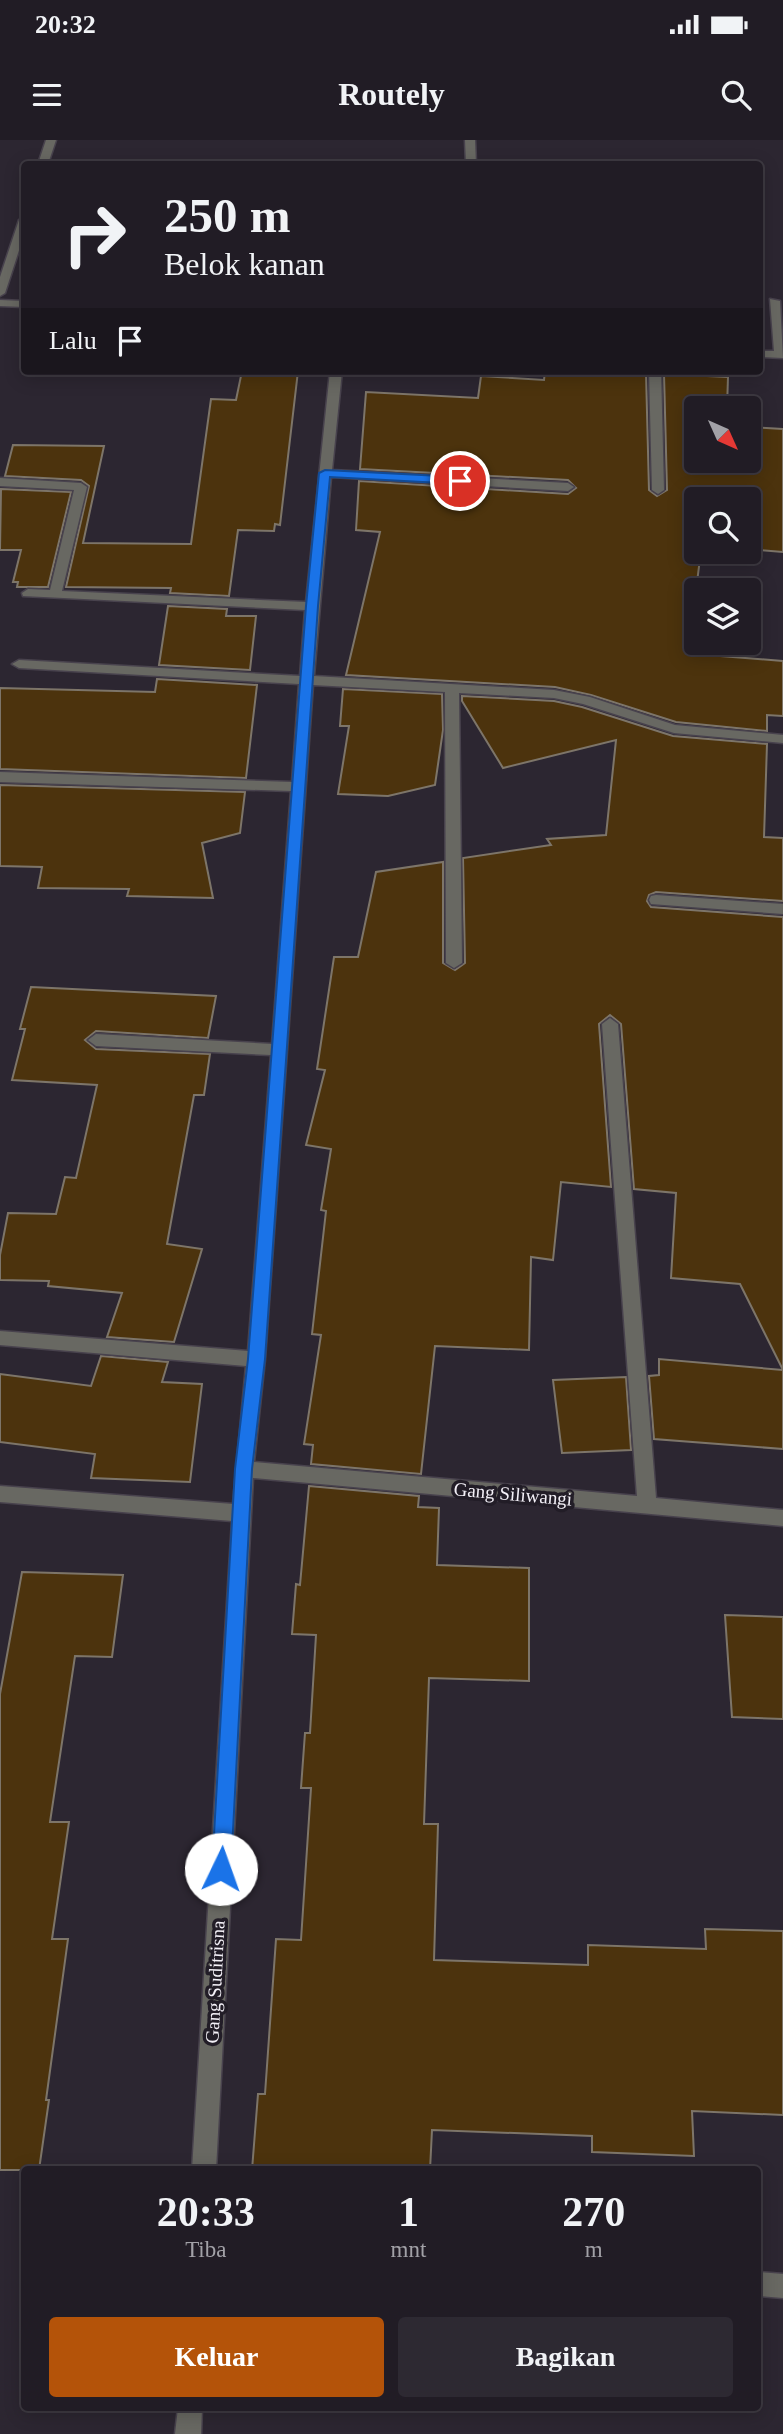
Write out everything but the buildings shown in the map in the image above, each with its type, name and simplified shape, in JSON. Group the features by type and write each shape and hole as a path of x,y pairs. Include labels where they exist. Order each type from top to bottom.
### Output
{"street":[{"path":"44,161 51,140"},
{"path":"470,140 471,161"},
{"path":"0,293 21,242"},
{"path":"763,354 781,355 774,301"},
{"path":"0,303 21,304"},
{"name":"Gang Suditrisna","path":"204,2166 244,1469 256,1359 312,606 336,375"},
{"path":"656,375 658,490"},
{"path":"325,473 568,487"},
{"path":"0,482 81,487 55,595"},
{"path":"28,593 312,606"},
{"path":"19,664 554,694 585,700 674,729 783,739"},
{"path":"452,688 454,964"},
{"path":"0,777 300,787"},
{"path":"656,900 783,909"},
{"path":"610,1024 647,1506"},
{"path":"96,1040 280,1050"},
{"path":"0,1338 256,1359"},
{"name":"Gang Siliwangi","path":"244,1469 783,1518"},
{"path":"0,1494 241,1513"},
{"path":"761,2284 783,2286"},
{"path":"188,2434 190,2411"}],"route":[{"path":"221,1869 244,1469 256,1359 312,606 325,473 460,481"}]}
